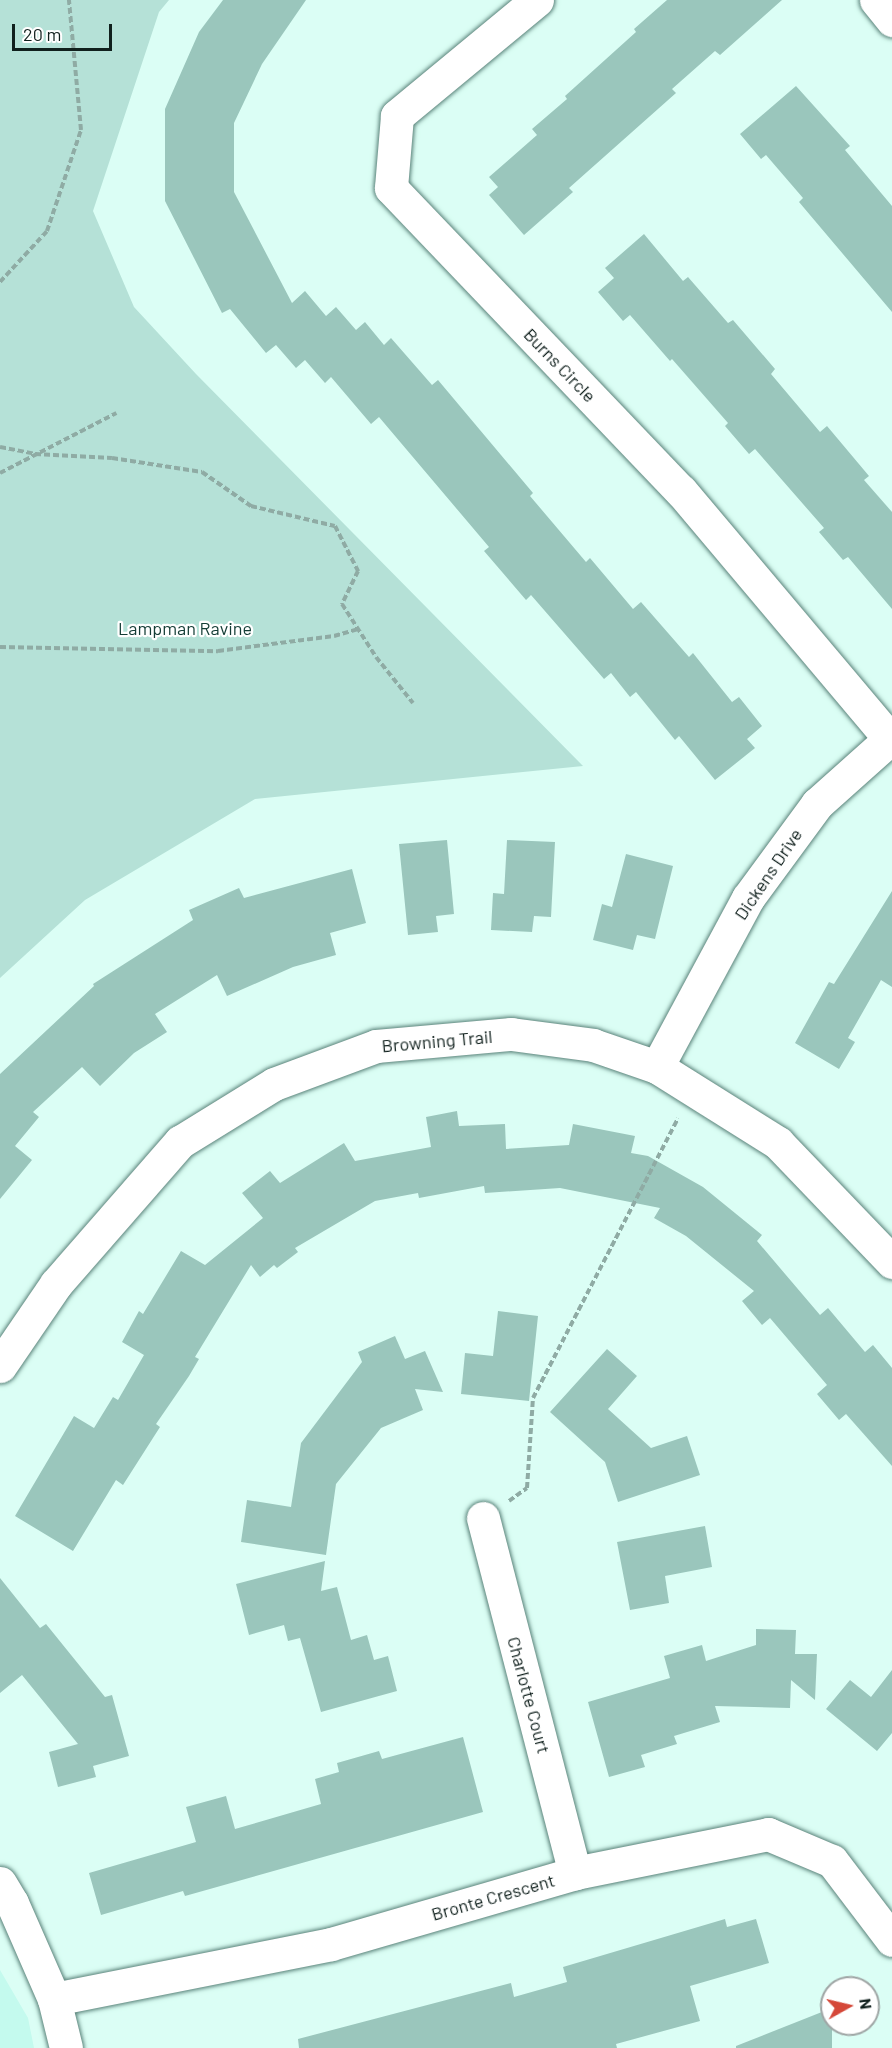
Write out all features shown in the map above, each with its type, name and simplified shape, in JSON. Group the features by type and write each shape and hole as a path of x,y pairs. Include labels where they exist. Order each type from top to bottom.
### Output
{"street":[{"name":"Burns Circle","path":"537,0 397,116 391,188 681,491 891,738"},
{"path":"876,0 892,20"},
{"name":"Dickens Drive","path":"657,1067 748,898 817,804 891,738"},
{"name":"Browning Trail","path":"0,1366 56,1284 180,1142 274,1084 376,1046 511,1034 593,1045 657,1067 778,1143 892,1262"},
{"name":"Charlotte Court","path":"483,1518 575,1873"},
{"name":"Bronte Crescent","path":"54,1999 331,1944 575,1873 768,1834 832,1861 892,1940"},
{"path":"0,1883 12,1903 54,1999 66,2048"}],"path":[{"path":"0,282 47,231 81,130 69,0"},
{"path":"0,473 116,413"},
{"path":"0,447 35,454 112,458 202,472 251,506 335,526 358,571 342,604 376,657 413,703"},
{"path":"0,647 218,651 334,636 358,629"},
{"path":"483,1518 527,1488 534,1398 693,1090"}],"shaded area":[{"path":"0,1970 28,2018 34,2048 0,2048"}],"green space":[{"name":"Lampman Ravine","path":"0,0 169,0 159,12 93,211 134,307 196,374 583,766 255,799 85,900 0,978"}],"building":[{"path":"223,0 306,0 262,64 234,123 234,192 292,303 305,291 326,316 336,307 356,330 365,322 384,345 391,338 432,385 438,380 533,493 530,496 586,562 590,558 633,609 641,602 689,657 693,653 732,702 739,697 762,726 747,739 755,748 715,780 679,736 675,740 636,692 630,697 611,673 604,679 531,595 526,600 484,551 489,547 379,417 371,424 331,377 325,383 305,360 296,368 276,345 266,353 230,309 222,313 165,201 165,109 199,32"},
{"path":"667,0 782,0 720,55 715,51 672,89 676,93 569,188 573,192 524,235 489,195 498,187 489,177 537,135 532,129 567,99 565,96 636,32 634,29"},
{"path":"796,86 850,146 845,150 892,206 892,312 799,202 803,198 766,155 761,159 740,134"},
{"path":"644,234 683,281 688,277 728,323 733,320 775,369 771,374 820,432 827,426 869,476 864,480 892,512 892,609 848,557 843,560 819,532 824,528 755,449 749,454 725,426 728,423 672,359 670,361 630,315 623,321 598,292 614,278 605,268"},
{"path":"447,840 454,914 436,916 438,932 408,935 399,844"},
{"path":"507,840 555,842 551,917 534,916 532,932 491,930 493,893 504,894"},
{"path":"626,854 673,866 655,939 637,935 633,950 593,940 602,904 612,907"},
{"path":"352,869 366,923 330,933 336,955 293,967 227,996 217,975 155,1014 167,1032 134,1053 100,1086 82,1067 33,1112 39,1117 15,1146 32,1160 0,1199 0,1074 94,986 93,984 193,920 189,910 239,888 244,898"},
{"path":"892,891 892,987 881,980 848,1038 855,1042 839,1069 795,1043 829,982 834,984"},
{"path":"457,1111 459,1126 505,1124 506,1149 569,1145 573,1124 635,1136 631,1153 648,1156 703,1187 762,1235 757,1241 820,1315 828,1308 865,1352 873,1345 892,1368 892,1466 846,1414 839,1420 817,1394 827,1385 770,1318 762,1325 742,1301 754,1291 686,1236 654,1218 660,1208 560,1188 485,1193 484,1186 419,1198 418,1193 375,1201 295,1248 298,1252 277,1268 274,1265 260,1277 251,1265 195,1357 199,1359 189,1376 156,1424 160,1427 123,1485 116,1480 73,1551 15,1516 74,1416 94,1428 113,1397 118,1400 144,1355 122,1342 139,1311 143,1314 181,1251 205,1265 263,1218 242,1193 270,1171 280,1183 344,1143 355,1161 431,1147 426,1117"},
{"path":"498,1311 538,1316 529,1401 461,1394 465,1353 493,1356"},
{"path":"395,1336 405,1359 425,1351 443,1392 415,1389 423,1410 381,1428 336,1484 326,1555 241,1542 247,1500 291,1507 301,1443 362,1362 358,1352"},
{"path":"607,1349 637,1376 608,1409 651,1448 687,1436 700,1475 618,1502 605,1462 550,1412"},
{"path":"705,1526 712,1567 665,1576 669,1603 630,1610 617,1542"},
{"path":"325,1561 321,1591 337,1587 351,1640 367,1635 374,1660 388,1656 397,1691 321,1712 300,1638 288,1641 284,1625 249,1635 236,1584"},
{"path":"0,1578 40,1628 46,1624 105,1697 112,1695 129,1756 93,1766 96,1777 58,1787 49,1752 78,1744 22,1675 0,1693"},
{"path":"756,1629 796,1630 795,1654 817,1654 815,1700 791,1680 790,1708 715,1706 720,1722 674,1736 677,1744 641,1755 645,1767 609,1777 588,1702 670,1678 664,1656 702,1645 706,1661 756,1645"},
{"path":"892,1670 892,1733 877,1751 826,1709 850,1680 871,1697"},
{"path":"463,1737 483,1812 185,1896 183,1891 101,1915 89,1873 196,1842 186,1807 226,1796 235,1829 321,1804 315,1779 339,1772 337,1763 379,1751 382,1759"},
{"path":"725,1919 727,1927 756,1919 769,1963 690,1986 700,2021 616,2044 617,2048 299,2048 298,2039 511,1983 514,1997 567,1982 563,1967"},
{"path":"820,2013 820,2036 832,2036 832,2048 736,2048 736,2046"}]}
